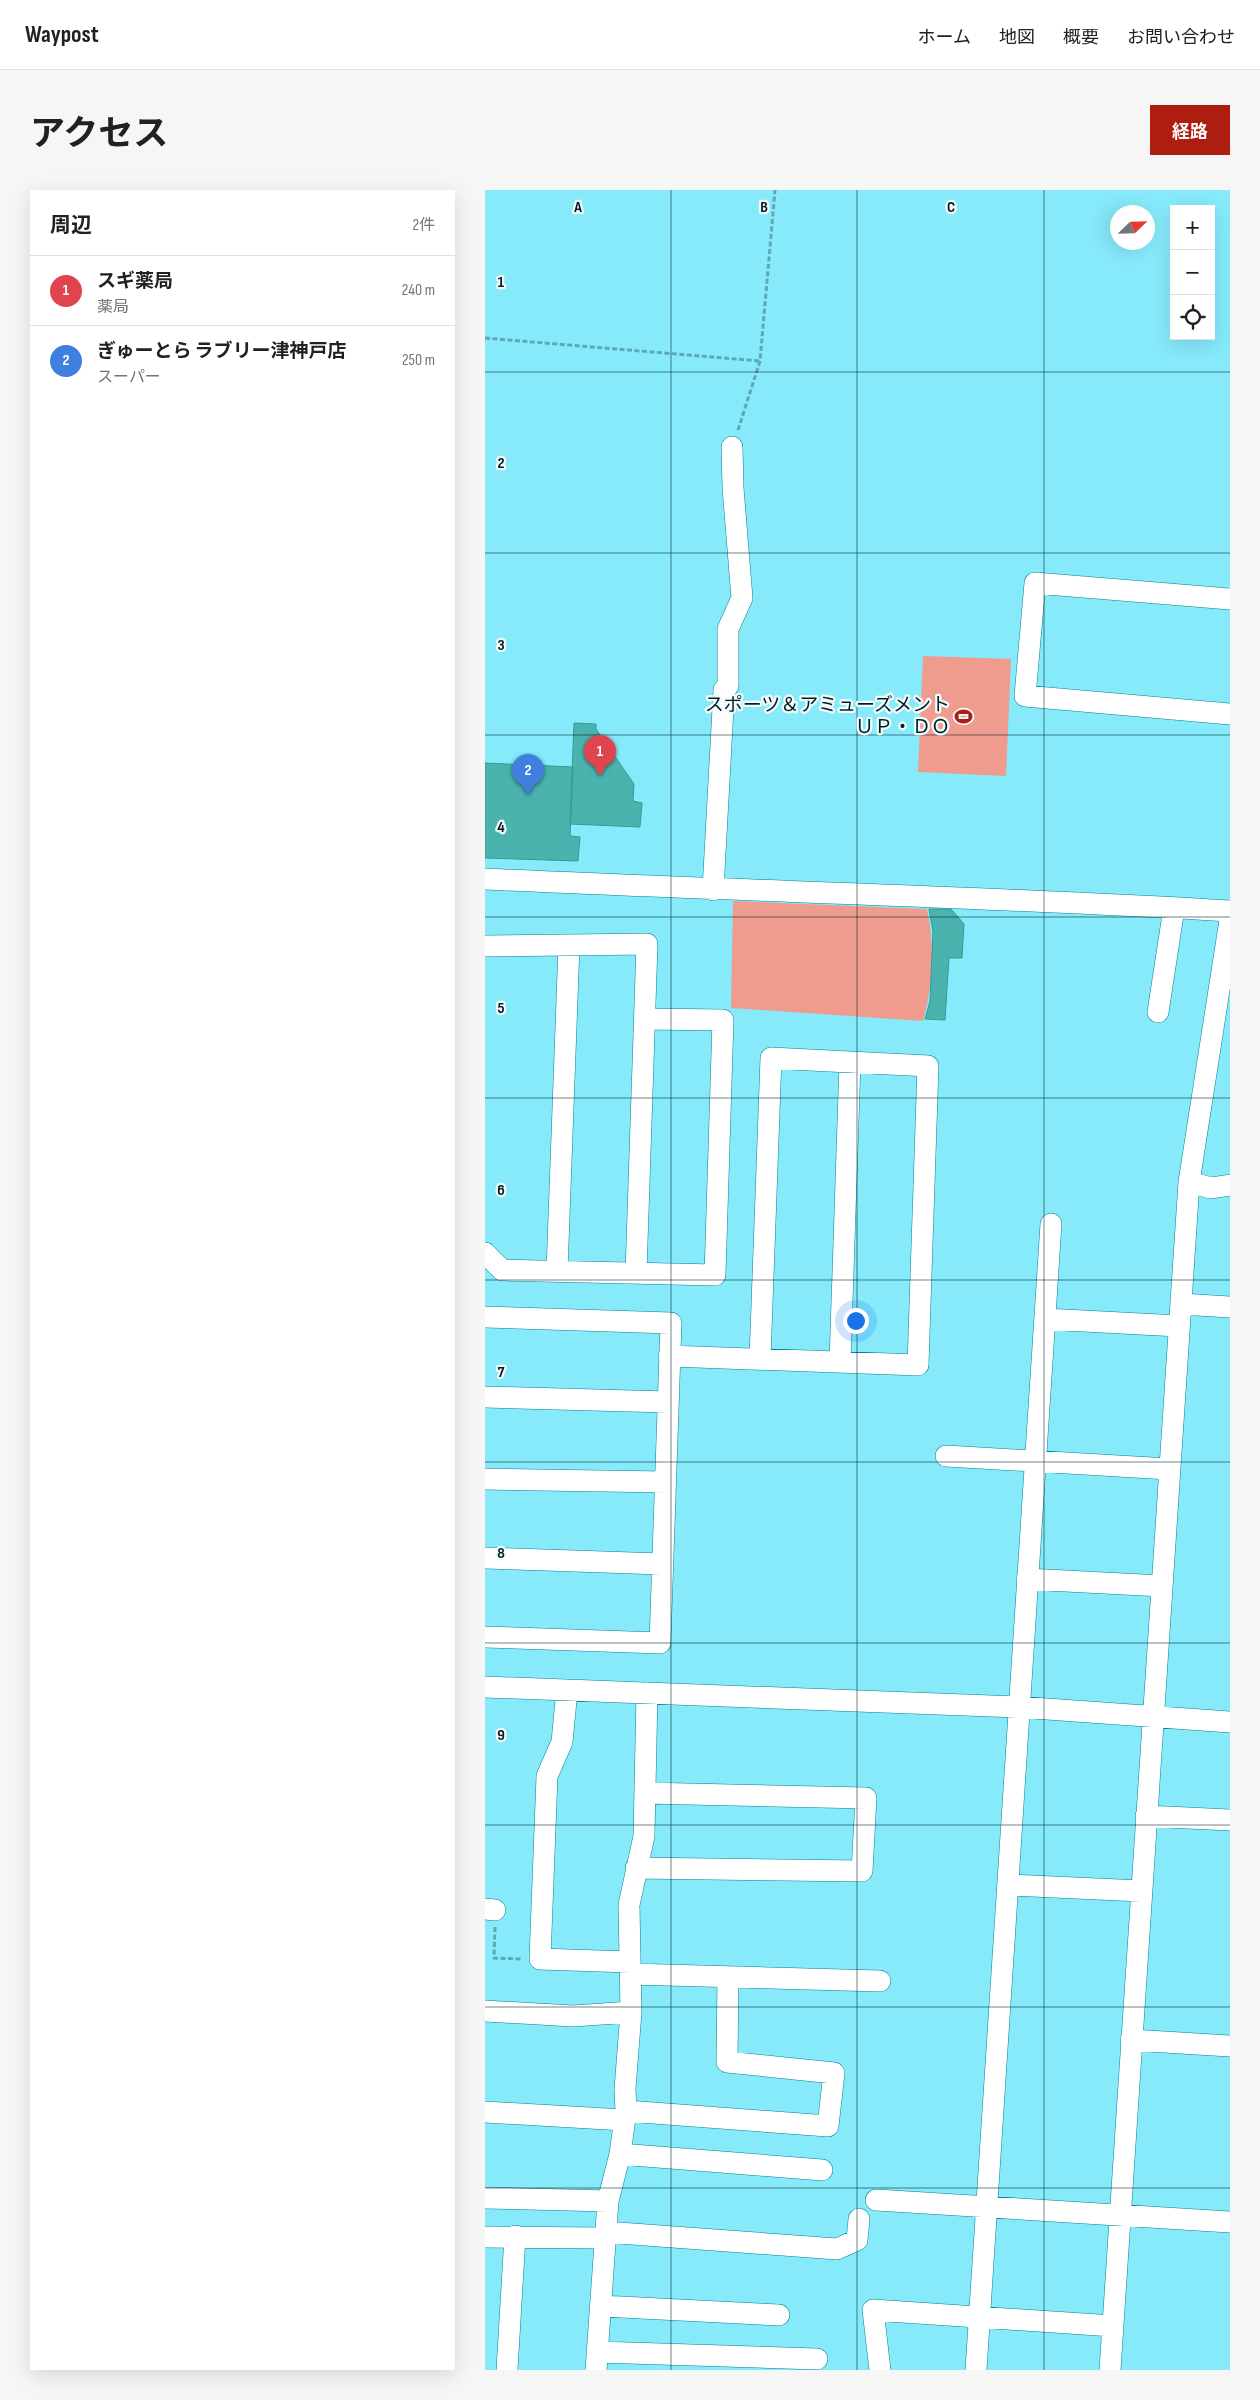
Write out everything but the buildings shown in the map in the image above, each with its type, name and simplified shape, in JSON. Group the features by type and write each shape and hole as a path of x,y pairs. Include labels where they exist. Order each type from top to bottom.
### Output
{"street":[{"path":"713,890 724,690 728,686 728,629 741,598 732,447"},
{"path":"1230,599 1035,583 1025,696 1230,714"},
{"path":"485,879 713,890 1053,901 1230,911"},
{"path":"1158,1012 1173,908"},
{"path":"1110,2370 1189,1182 1230,920"},
{"path":"485,946 647,944 636,1273"},
{"path":"557,1271 569,945"},
{"path":"485,1254 502,1270 715,1275 723,1020 645,1019"},
{"path":"669,1356 760,1360 918,1365 928,1066 771,1058 760,1360"},
{"path":"840,1362 850,1062"},
{"path":"1189,1182 1211,1188 1230,1185"},
{"path":"976,2370 1051,1224"},
{"path":"1181,1304 1230,1307"},
{"path":"485,1317 671,1323 660,1644 485,1638"},
{"path":"1045,1319 1179,1326"},
{"path":"485,1397 668,1402"},
{"path":"946,1456 1169,1469"},
{"path":"485,1479 665,1482"},
{"path":"485,1558 662,1564"},
{"path":"1027,1579 1162,1586"},
{"path":"485,1687 1019,1707 1230,1722"},
{"path":"567,1690 562,1742 547,1776 540,1959 728,1977 880,1981"},
{"path":"647,1693 644,1836 629,1905 631,2012 625,2089 625,2115 620,2154 607,2201 597,2361 722,2363 817,2359"},
{"path":"636,1868 863,1871 866,1798 645,1793"},
{"path":"1146,1816 1230,1820"},
{"path":"1008,1885 1141,1891"},
{"path":"485,2112 625,2115 828,2126 834,2073 727,2062 728,1977"},
{"path":"485,2011 573,2016 631,2012"},
{"path":"1131,2040 1230,2046"},
{"path":"620,2154 822,2170"},
{"path":"485,2198 607,2201"},
{"path":"876,2200 1230,2222"},
{"path":"485,2237 605,2235 837,2249 857,2240 859,2219"},
{"path":"507,2370 515,2236"},
{"path":"601,2306 779,2315"},
{"path":"880,2370 873,2310 1113,2326"}],"path":[{"path":"732,447 760,361 775,190"},
{"path":"485,338 760,361"},
{"path":"490,1910 494,1958 540,1959"}],"shaded area":[{"name":"スポーツ＆アミューズメント ＵＰ・ＤＯ","path":"923,656 1011,659 1006,776 918,772"},
{"path":"733,901 927,909 930,923 932,965 929,994 923,1021 731,1008"}],"place":[{"name":"スポーツ＆アミューズメント ＵＰ・ＤＯ","path":"964,716"},
{"name":"スギ薬局","path":"600,776"},
{"name":"ぎゅーとら ラブリー津神戸店","path":"528,795"}]}
